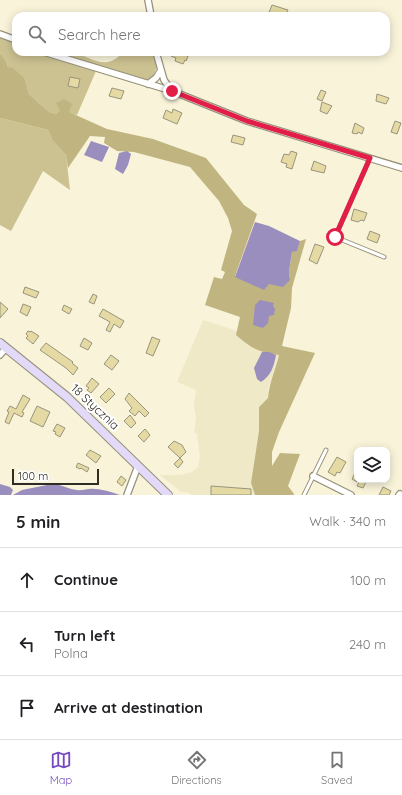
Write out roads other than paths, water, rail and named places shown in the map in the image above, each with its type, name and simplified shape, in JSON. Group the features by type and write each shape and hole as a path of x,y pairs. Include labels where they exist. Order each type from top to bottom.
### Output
{"street":[{"path":"148,0 150,12"},
{"path":"0,34 12,38"},
{"path":"57,56 172,91 247,121 402,168"},
{"path":"157,56 164,80 172,91"},
{"path":"148,84 156,78 161,70"},
{"path":"0,355 3,345"},
{"name":"18 Stycznia","path":"3,345 67,397 168,495"},
{"path":"127,495 138,466"},
{"path":"313,476 351,495"}],"lane":[{"path":"370,158 335,237 384,257"},
{"path":"304,495 326,450"}]}
